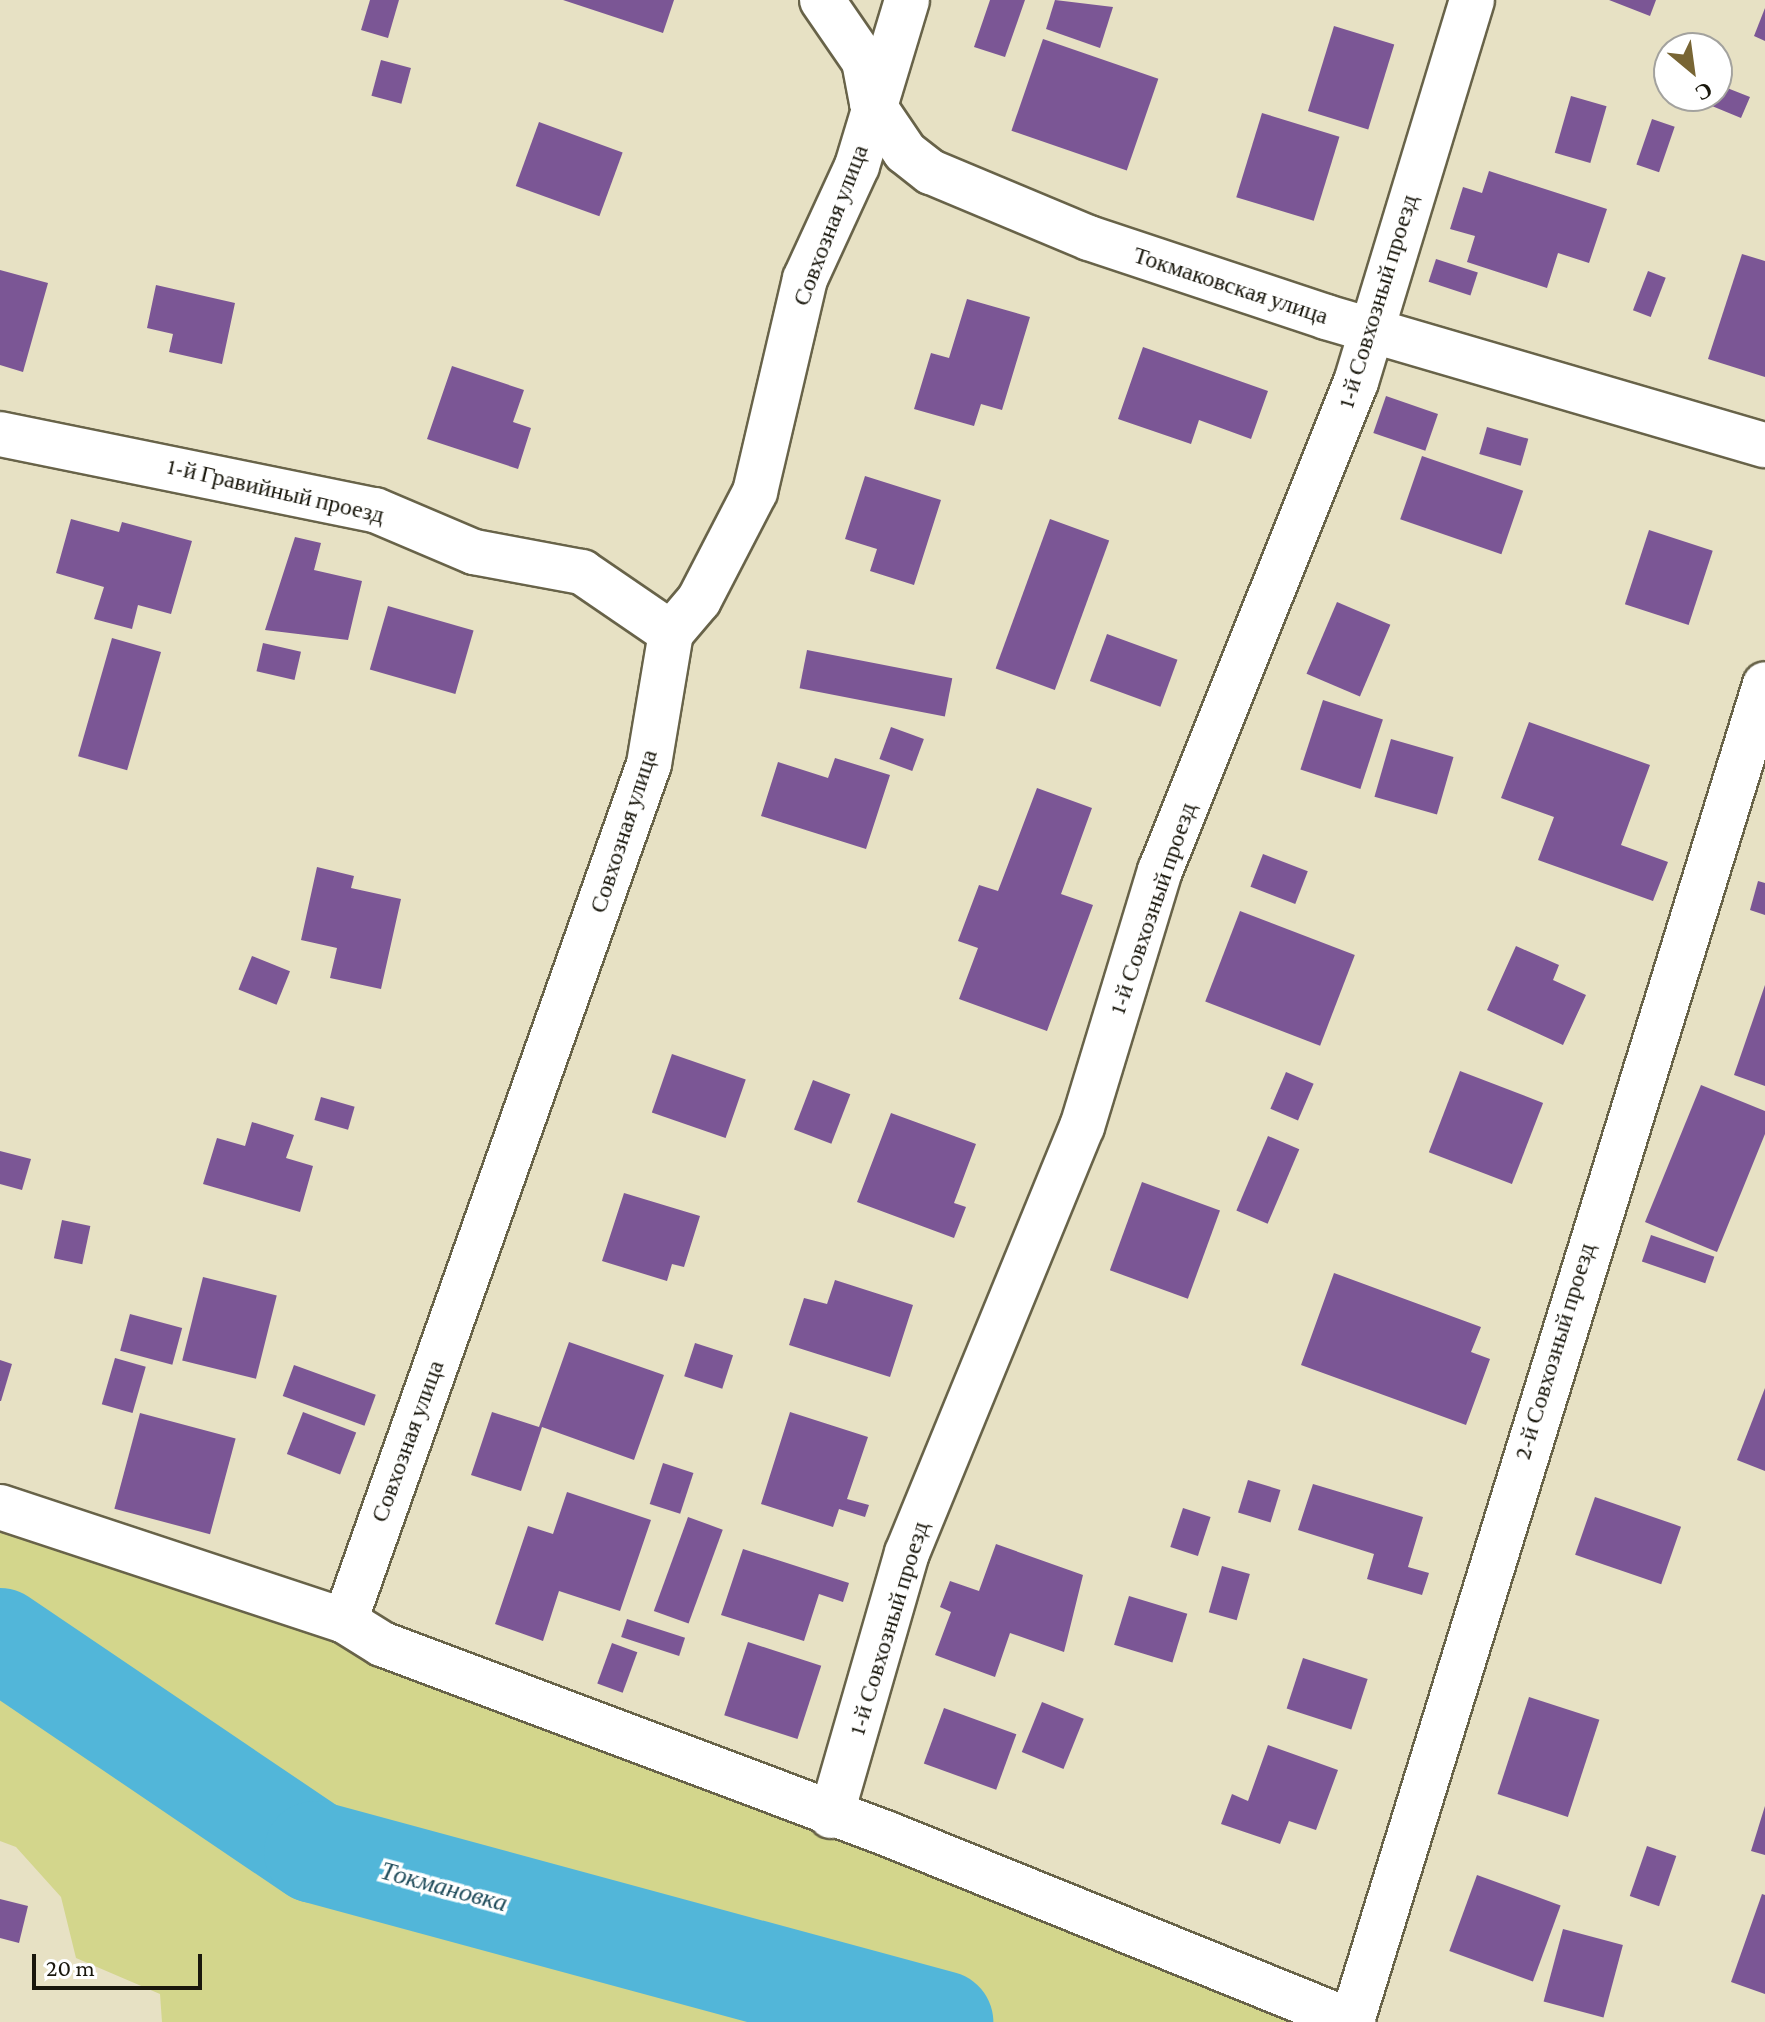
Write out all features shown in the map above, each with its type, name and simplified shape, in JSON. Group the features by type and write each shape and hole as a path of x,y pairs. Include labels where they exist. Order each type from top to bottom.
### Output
{"street":[{"path":"822,0 864,61 872,103"},
{"name":"Совхозная улица","path":"345,1621 649,764 671,633 699,600 755,492 805,279 857,166 872,103 907,0"},
{"name":"1-й Совхозный проезд","path":"831,1816 907,1553 1082,1127 1160,871 1373,331 1384,271 1472,0"},
{"name":"Токмаковская улица","path":"872,103 905,152 931,172 1089,238 1373,331 1765,445"},
{"name":"1-й Гравийный проезд","path":"0,434 375,510 474,552 582,572 671,633"},
{"name":"2-й Совхозный проезд","path":"1352,2022 1765,684"},
{"path":"0,1507 345,1621 382,1644 831,1816 1352,2022"}],"green space":[{"path":"0,1524 272,1614 1315,2022 162,2022 160,1994 76,1958 61,1897 16,1847 0,1841"}],"building":[{"path":"370,0 399,0 388,38 361,30"},
{"path":"563,0 674,0 663,33"},
{"path":"990,0 1025,0 1005,57 974,47"},
{"path":"1055,0 1113,7 1100,48 1046,29"},
{"path":"1609,0 1656,0 1650,16"},
{"path":"1765,8 1765,41 1754,36"},
{"path":"1334,26 1394,44 1368,130 1308,111"},
{"path":"1043,39 1158,79 1127,170 1011,131"},
{"path":"381,60 411,68 401,104 371,96"},
{"path":"1733,90 1750,97 1741,118 1726,112 1733,112"},
{"path":"1571,96 1607,106 1590,163 1555,153"},
{"path":"1262,113 1339,137 1314,221 1236,197"},
{"path":"1652,119 1675,127 1659,172 1636,164"},
{"path":"539,122 623,152 599,216 516,186"},
{"path":"1489,171 1607,209 1589,263 1558,253 1547,288 1467,262 1475,236 1450,229 1463,187 1482,193"},
{"path":"1742,254 1765,261 1765,377 1708,359"},
{"path":"1436,259 1478,273 1470,295 1429,282"},
{"path":"0,270 48,283 23,372 0,365"},
{"path":"1648,271 1666,278 1651,317 1633,310"},
{"path":"156,285 235,303 222,364 169,352 173,334 147,328"},
{"path":"967,299 1030,317 1002,410 981,404 974,426 914,409 931,353 949,358"},
{"path":"1143,347 1268,391 1251,439 1199,420 1191,444 1118,419"},
{"path":"452,366 524,390 513,422 531,428 518,469 427,439"},
{"path":"1386,396 1438,414 1425,451 1373,433"},
{"path":"1487,427 1528,439 1521,466 1479,454"},
{"path":"1422,456 1523,491 1501,554 1400,519"},
{"path":"865,476 941,500 914,585 870,571 877,549 845,539"},
{"path":"71,519 119,532 122,522 192,541 171,614 138,605 132,629 94,619 104,587 56,573"},
{"path":"1050,519 1109,541 1055,690 996,668"},
{"path":"1649,530 1713,551 1689,625 1625,604"},
{"path":"295,537 321,543 314,570 362,581 348,640 265,630"},
{"path":"1337,602 1390,625 1360,696 1307,674"},
{"path":"388,606 474,631 455,694 370,669"},
{"path":"1107,634 1177,660 1160,707 1090,681"},
{"path":"112,638 161,652 127,770 78,756"},
{"path":"263,643 301,652 294,680 256,671"},
{"path":"807,650 952,678 945,717 800,688"},
{"path":"1323,700 1383,719 1360,789 1300,769"},
{"path":"1529,722 1650,765 1621,845 1668,862 1653,901 1538,860 1554,817 1501,798"},
{"path":"891,727 924,739 912,771 879,759"},
{"path":"1391,739 1453,757 1437,815 1374,797"},
{"path":"835,758 890,775 866,849 761,816 778,762 828,778"},
{"path":"1037,788 1092,808 1061,894 1093,905 1047,1031 959,999 978,948 958,941 979,885 998,891"},
{"path":"1263,854 1308,871 1295,904 1250,887"},
{"path":"317,867 354,876 351,888 401,899 381,989 330,978 337,948 301,940"},
{"path":"1758,881 1765,883 1765,915 1750,910"},
{"path":"1240,911 1355,955 1320,1046 1205,1002"},
{"path":"1516,946 1559,965 1553,980 1586,995 1563,1045 1487,1010"},
{"path":"252,956 290,971 277,1005 239,989"},
{"path":"1765,985 1765,1086 1734,1075"},
{"path":"672,1054 746,1079 726,1138 652,1113"},
{"path":"1460,1071 1543,1103 1512,1184 1429,1152"},
{"path":"1286,1072 1314,1084 1298,1121 1270,1109"},
{"path":"813,1080 850,1094 831,1144 794,1129"},
{"path":"1701,1085 1765,1111 1765,1134 1717,1252 1645,1222"},
{"path":"321,1097 355,1107 348,1130 314,1120"},
{"path":"891,1113 976,1144 954,1203 966,1207 954,1238 857,1202"},
{"path":"252,1122 294,1135 286,1158 313,1166 300,1212 203,1184 217,1138 245,1146"},
{"path":"1268,1136 1299,1149 1268,1224 1236,1211"},
{"path":"0,1151 31,1159 22,1190 0,1184"},
{"path":"1142,1182 1220,1210 1188,1299 1110,1270"},
{"path":"624,1193 700,1216 684,1267 672,1264 667,1281 602,1261"},
{"path":"62,1220 90,1226 82,1264 54,1258"},
{"path":"1651,1235 1714,1257 1705,1283 1642,1261"},
{"path":"1334,1273 1481,1327 1471,1352 1490,1359 1466,1425 1301,1365"},
{"path":"203,1277 277,1295 256,1379 182,1360"},
{"path":"835,1280 913,1305 890,1377 789,1345 804,1298 827,1304"},
{"path":"130,1314 182,1328 172,1365 120,1351"},
{"path":"569,1342 664,1375 634,1460 542,1427 521,1491 471,1475 492,1412 539,1427"},
{"path":"695,1343 733,1355 722,1389 684,1376"},
{"path":"115,1358 146,1367 133,1413 102,1404"},
{"path":"0,1360 12,1364 1,1401 0,1401"},
{"path":"294,1365 376,1395 364,1426 283,1396"},
{"path":"1765,1388 1765,1471 1737,1460"},
{"path":"303,1412 356,1432 340,1474 287,1454"},
{"path":"790,1412 868,1437 847,1499 869,1505 865,1517 839,1509 833,1527 761,1504"},
{"path":"140,1413 236,1439 210,1534 114,1509"},
{"path":"663,1463 693,1473 680,1514 650,1504"},
{"path":"1248,1480 1281,1490 1271,1522 1238,1513"},
{"path":"1313,1484 1423,1517 1408,1567 1429,1573 1422,1595 1367,1579 1374,1554 1298,1530"},
{"path":"567,1492 651,1520 620,1611 559,1591 543,1641 495,1624 528,1526 553,1534"},
{"path":"1595,1497 1681,1527 1661,1584 1575,1555"},
{"path":"1183,1508 1211,1517 1198,1556 1170,1547"},
{"path":"688,1517 723,1530 689,1624 654,1611"},
{"path":"996,1544 1083,1575 1064,1652 1010,1633 995,1677 935,1655 951,1612 940,1607 950,1581 979,1591"},
{"path":"743,1549 849,1583 843,1602 819,1594 804,1641 721,1615"},
{"path":"1222,1566 1250,1574 1237,1620 1209,1612"},
{"path":"1129,1596 1187,1614 1172,1663 1114,1645"},
{"path":"627,1619 685,1638 679,1656 621,1637"},
{"path":"748,1642 821,1666 797,1739 724,1715"},
{"path":"612,1643 637,1652 623,1693 597,1683"},
{"path":"1303,1658 1368,1679 1351,1729 1287,1708"},
{"path":"1529,1697 1599,1720 1568,1817 1497,1794"},
{"path":"1042,1702 1084,1719 1063,1769 1022,1752"},
{"path":"944,1708 1016,1734 996,1790 924,1763"},
{"path":"1268,1745 1338,1770 1316,1830 1289,1821 1280,1844 1221,1824 1232,1794 1248,1801"},
{"path":"1765,1806 1765,1855 1751,1851"},
{"path":"1647,1846 1676,1856 1659,1906 1630,1896"},
{"path":"1477,1875 1561,1905 1533,1982 1449,1951"},
{"path":"1762,1894 1765,1895 1765,1994 1731,1982"},
{"path":"0,1899 28,1906 19,1943 0,1938"},
{"path":"1563,1929 1623,1945 1603,2017 1544,2001"}],"waterway":[{"name":"Токмановка","path":"0,1639 315,1852 942,2022"}]}
